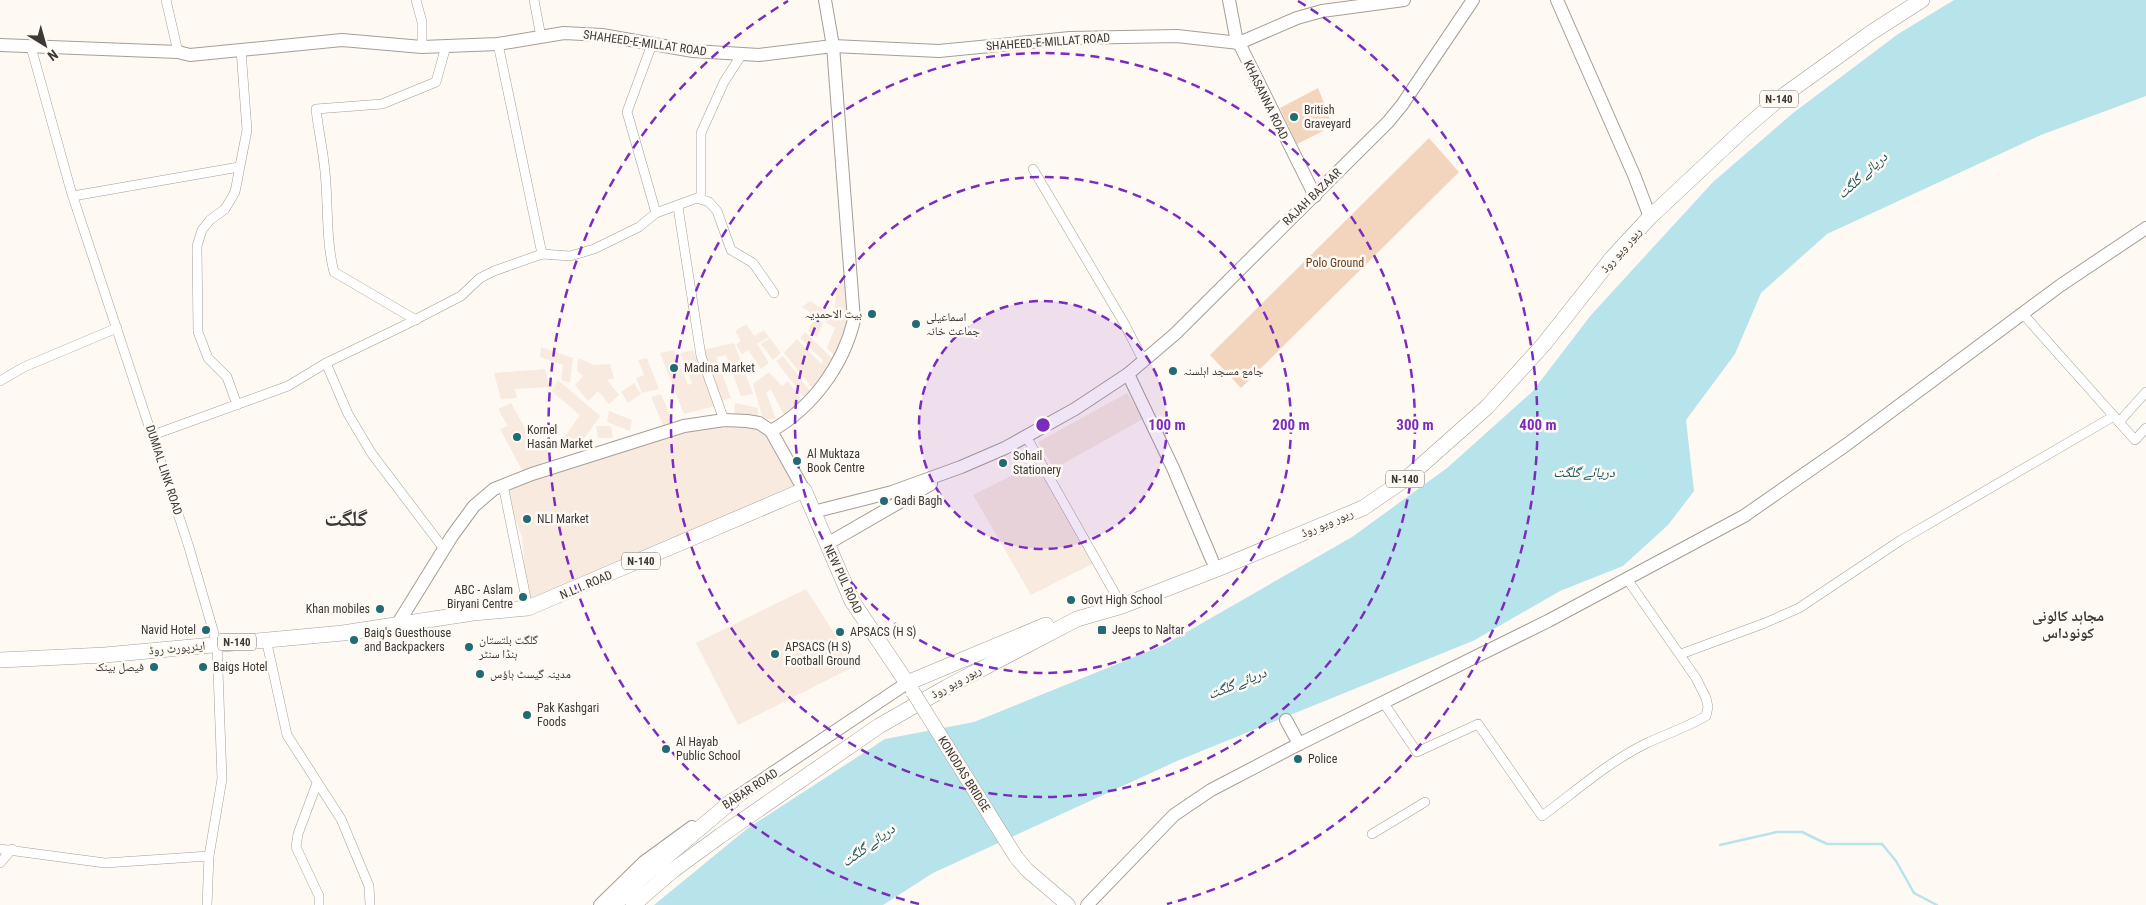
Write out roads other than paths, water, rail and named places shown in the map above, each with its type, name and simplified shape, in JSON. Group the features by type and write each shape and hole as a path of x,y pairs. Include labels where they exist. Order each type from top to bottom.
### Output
{"highway":[{"name":"ریور ویو روڈ","path":"633,905 672,871 720,836 880,726 947,687 1077,619 1122,606 1363,508 1407,478 1487,407 1544,344 1612,258 1650,217 1780,98 1872,32 1922,0"},
{"path":"804,490 813,512"},
{"name":"N.L.I. ROAD","path":"473,613 528,608 804,490"},
{"name":"NEW PUL ROAD","path":"813,512 860,616 910,687"},
{"name":"ایئرپورٹ روڈ","path":"0,660 105,655 343,633 473,613"},
{"name":"N-140","path":"910,687 1056,622 1066,618 1077,619"},
{"path":"614,905 640,879 732,800"}],"main road":[{"path":"771,431 800,412 813,399 842,353 854,320 833,46 825,0"},
{"name":"KHASANNA ROAD","path":"1229,0 1239,43 1315,196"},
{"name":"SHAHEED-E-MILLAT ROAD","path":"0,45 178,52 190,55 342,40 422,47 498,44 564,33 602,35 693,52 758,55 833,46 938,51 1070,38 1177,36 1239,43 1297,18 1322,11 1404,0"},
{"name":"RAJAH BAZAAR","path":"895,498 1027,438 1144,362 1175,334 1315,196 1402,105 1473,0"},
{"path":"1557,0 1634,175 1650,217"},
{"path":"1087,905 1182,810 1234,777 1548,621 1744,516 1846,445 2110,251 2146,228"},
{"path":"1128,374 1176,476 1212,560"},
{"path":"397,625 444,549 474,506 487,494 503,485 684,426 724,420 759,423 771,431 804,490"},
{"path":"813,512 895,498"},
{"path":"827,544 895,498"},
{"name":"BABAR ROAD","path":"600,905 644,862 732,800 910,687"},
{"name":"KONODAS BRIDGE","path":"910,687 1016,857 1027,870 1068,905"},
{"path":"1286,720 1299,744"}],"street":[{"path":"166,0 178,52"},
{"path":"416,0 422,22 422,47"},
{"path":"534,0 541,36"},
{"path":"498,44 542,254"},
{"path":"652,44 627,112 656,213"},
{"path":"416,320 334,272 330,255 324,162 318,134 316,110 382,104 436,82 446,46"},
{"name":"DUMIAL LINK ROAD","path":"32,47 73,196 153,435 218,644 222,779 209,856 206,904"},
{"path":"237,406 226,377 208,358 198,332 197,246 202,230 210,220 225,209 235,192 247,130 241,50"},
{"path":"701,198 701,133 724,82 742,54"},
{"path":"73,196 239,167"},
{"path":"1033,169 1124,323 1144,362"},
{"path":"153,435 237,406 244,400 288,386 326,363 416,320 468,291 480,278 542,254 570,256 594,249 639,227 656,213 678,207 697,198 709,202 717,211 731,250 753,263 774,293"},
{"path":"678,207 701,356 724,420"},
{"path":"2023,314 2135,440 2146,428"},
{"path":"0,381 24,367 117,328"},
{"path":"326,363 348,414 372,454 444,549"},
{"path":"1681,654 1765,623 1799,608 1901,540 2116,419 2146,392"},
{"path":"1027,438 1122,606"},
{"path":"503,485 528,608"},
{"path":"1382,702 1417,752 1478,724 1542,816 1603,770 1647,743 1672,734 1706,716 1708,707 1706,698 1681,654 1627,579"},
{"path":"266,639 287,735 341,819 369,886 370,905"},
{"path":"317,783 298,834 296,847 319,896 319,905"},
{"path":"1372,834 1425,802"},
{"path":"0,848 104,863 209,856"},
{"path":"0,863 12,849"}],"water":[{"name":"دریائے گلگت","path":"1954,0 2146,0 2146,96 2041,135 1827,234 1761,293 1735,354 1686,420 1694,491 1668,525 1623,566 1560,591 1475,640 1177,761 933,873 883,905 654,905 748,828 885,739 974,722 1164,645 1352,537 1447,468 1532,392 1591,315 1713,182 1793,113 1898,34"}],"waterway":[{"path":"1720,845 1777,832 1802,832 1827,844 1882,844 1896,861 1914,893 1937,905"}],"place":[{"name":"British Graveyard","path":"1294,117"},
{"name":"بیت الاحمدیہ","path":"872,314"},
{"name":"اسماعیلی جماعت خانہ","path":"916,324"},
{"name":"Madina Market","path":"674,368"},
{"name":"جامع مسجد اہلسنہ","path":"1173,371"},
{"name":"Kornel Hasan Market","path":"517,437"},
{"name":"Al Muktaza Book Centre","path":"797,461"},
{"name":"Sohail Stationery","path":"1003,463"},
{"name":"Gadi Bagh","path":"884,501"},
{"name":"NLI Market","path":"527,519"},
{"name":"ABC - Aslam Biryani Centre","path":"523,597"},
{"name":"Govt High School","path":"1071,600"},
{"name":"Khan mobiles","path":"380,609"},
{"name":"Navid Hotel","path":"206,630"},
{"name":"Jeeps to Naltar","path":"1102,630"},
{"name":"APSACS (H S)","path":"840,632"},
{"name":"Baig's Guesthouse and Backpackers","path":"354,640"},
{"name":"گلگت بلتستان ہنڈا سنٹر","path":"469,647"},
{"name":"APSACS (H S) Football Ground","path":"775,654"},
{"name":"فیصل بینک","path":"154,667"},
{"name":"Baigs Hotel","path":"203,667"},
{"name":"مدینہ گیسٹ ہاؤس","path":"480,674"},
{"name":"Pak Kashgari Foods","path":"527,715"},
{"name":"Al Hayab Public School","path":"666,749"},
{"name":"Police","path":"1298,759"}],"district":[{"name":"گلگت","path":"346,518"},
{"name":"مجاہد کالونی کونوداس","path":"2068,624"}],"park label":[{"name":"Polo Ground","path":"1335,263"}]}
